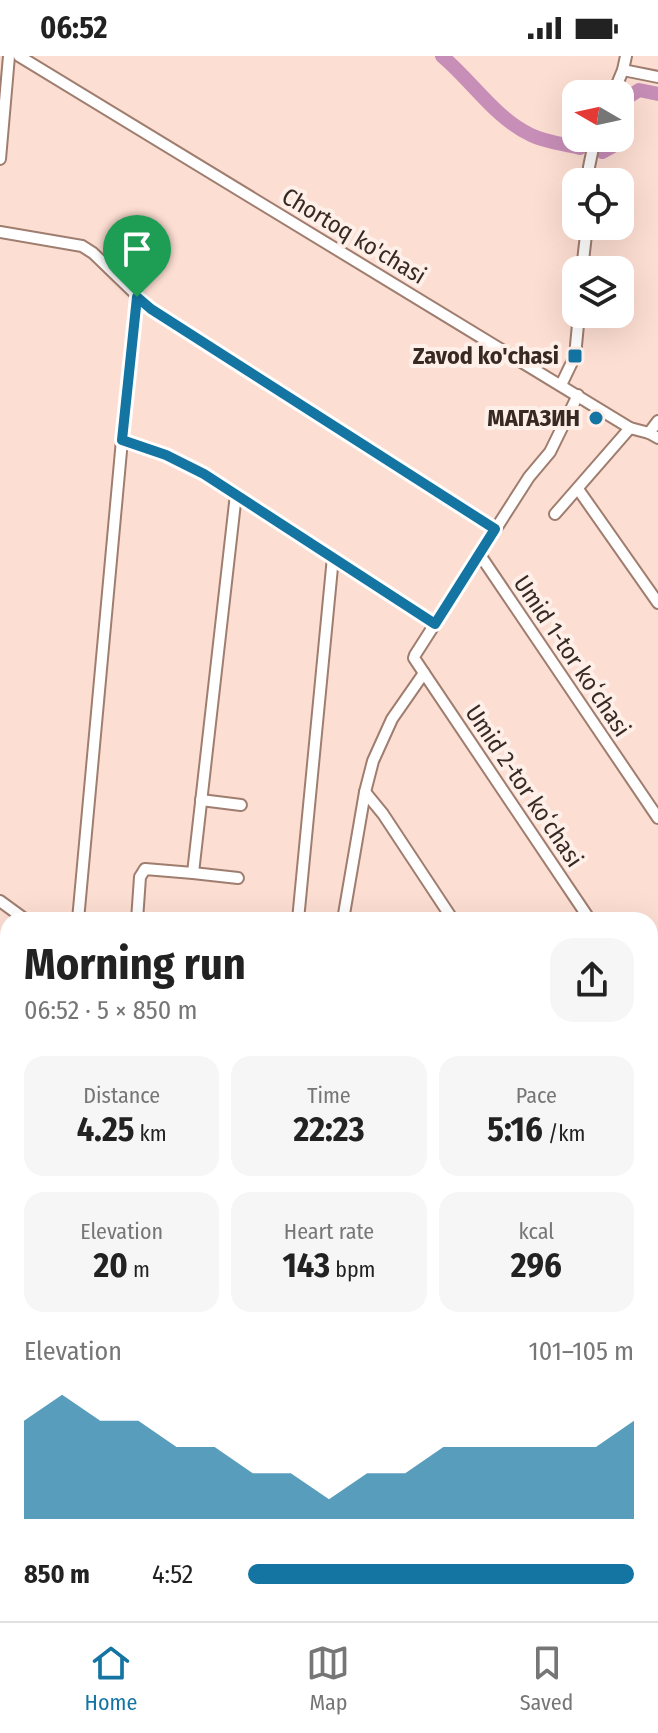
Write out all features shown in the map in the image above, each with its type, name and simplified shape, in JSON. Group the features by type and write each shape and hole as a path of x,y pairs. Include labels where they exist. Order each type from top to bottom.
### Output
{"street":[{"path":"0,159 9,56"},
{"name":"Chortoq ko'chasi","path":"19,56 32,60 630,428 654,436"},
{"path":"619,80 626,56"},
{"path":"623,70 658,77"},
{"path":"0,232 82,246 137,297 164,317 495,529"},
{"path":"79,912 137,297"},
{"path":"561,385 575,356 578,328"},
{"path":"344,912 373,761 392,719 424,673 415,657 529,477 550,452 578,395"},
{"path":"654,436 658,421"},
{"path":"555,514 630,428"},
{"path":"122,440 166,455 204,474 435,624"},
{"path":"578,489 658,603"},
{"path":"193,873 236,494"},
{"name":"Umid 1-tor koʻchasi","path":"480,555 658,818"},
{"path":"299,912 333,557"},
{"name":"Umid 2-tor koʻchasi","path":"424,673 585,912"},
{"path":"365,792 448,912"},
{"path":"201,800 241,805"},
{"path":"138,912 140,877 145,869 238,878"}],"waterway":[{"path":"442,56 518,128 562,144"},
{"path":"634,93 639,90 658,94"}],"place":[{"name":"Zavod ko'chasi","path":"575,356"},
{"name":"МАГАЗИН","path":"596,418"}],"route":[{"path":"137,297 151,309 495,529 435,624 204,474 166,455 122,440 137,297"}]}
